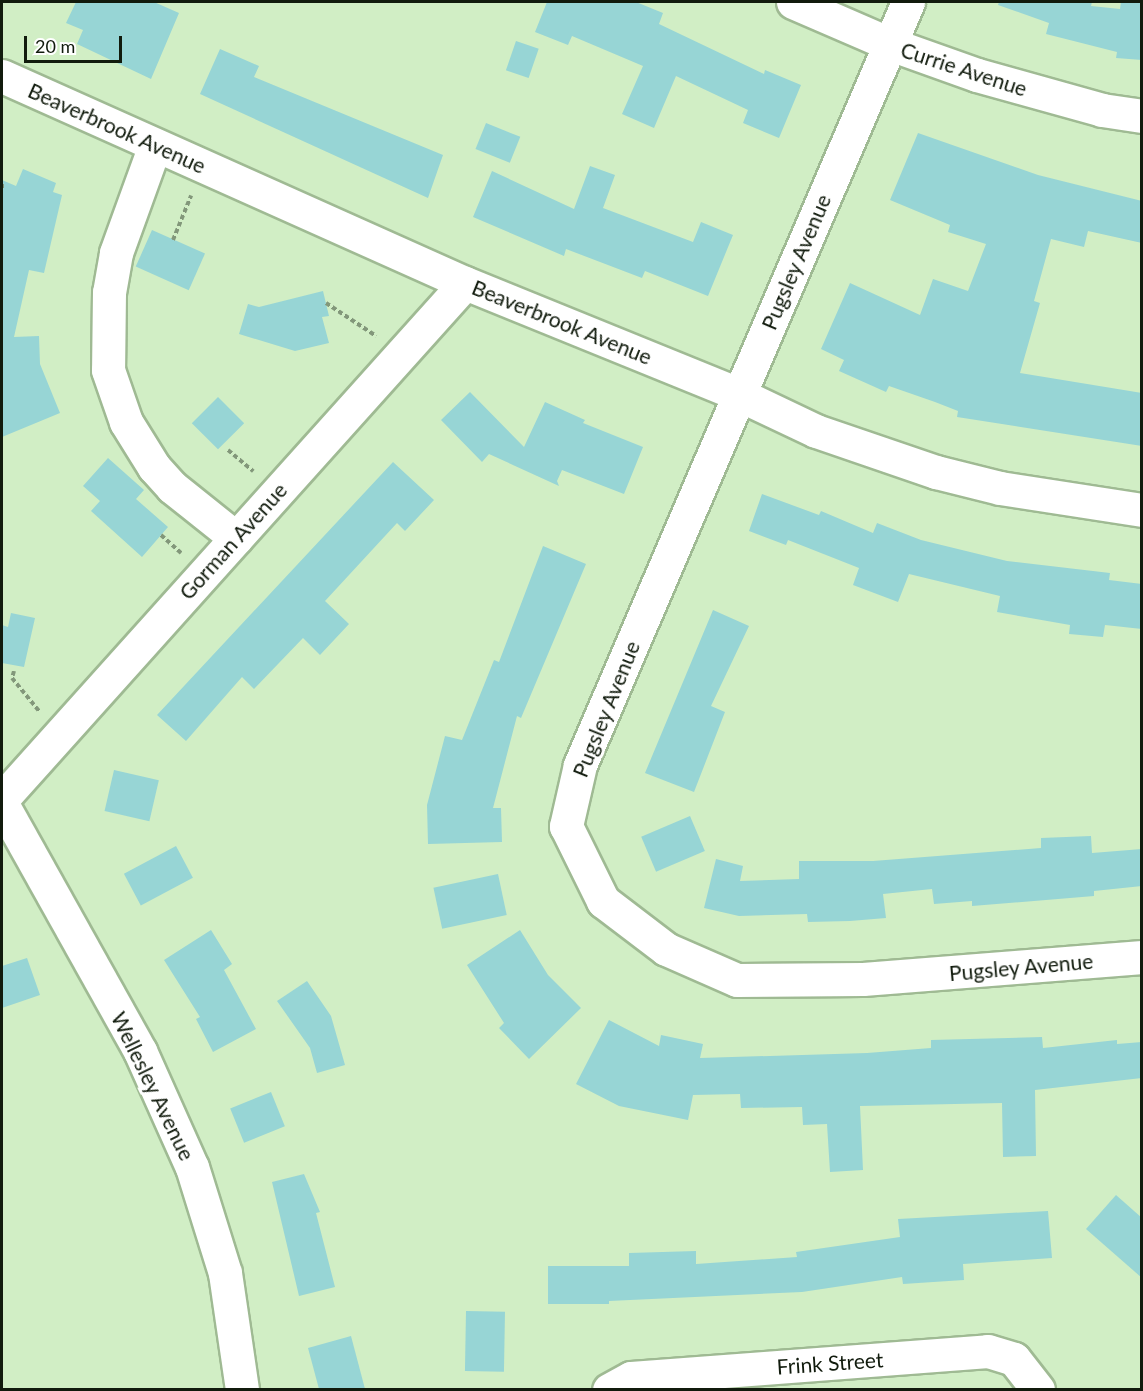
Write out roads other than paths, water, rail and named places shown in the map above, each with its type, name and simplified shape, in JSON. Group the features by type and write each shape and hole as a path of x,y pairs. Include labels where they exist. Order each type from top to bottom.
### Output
{"street":[{"name":"Currie Avenue","path":"794,2 890,44 1039,93 1142,116"},
{"name":"Pugsley Avenue","path":"908,2 580,765 566,826 603,901 666,950 737,980 863,979 1142,957"},
{"name":"Beaverbrook Avenue","path":"2,76 465,283 738,394 816,431 936,472 1056,500 1142,510"},
{"path":"155,145 116,253 109,292 108,370 126,422 154,467 172,487 236,538"},
{"name":"Gorman Avenue","path":"2,799 465,283"},
{"name":"Wellesley Avenue","path":"2,804 140,1051 192,1167 225,1273 242,1389"},
{"name":"Frink Street","path":"609,1389 631,1378 988,1352 1014,1359 1038,1389"}]}
